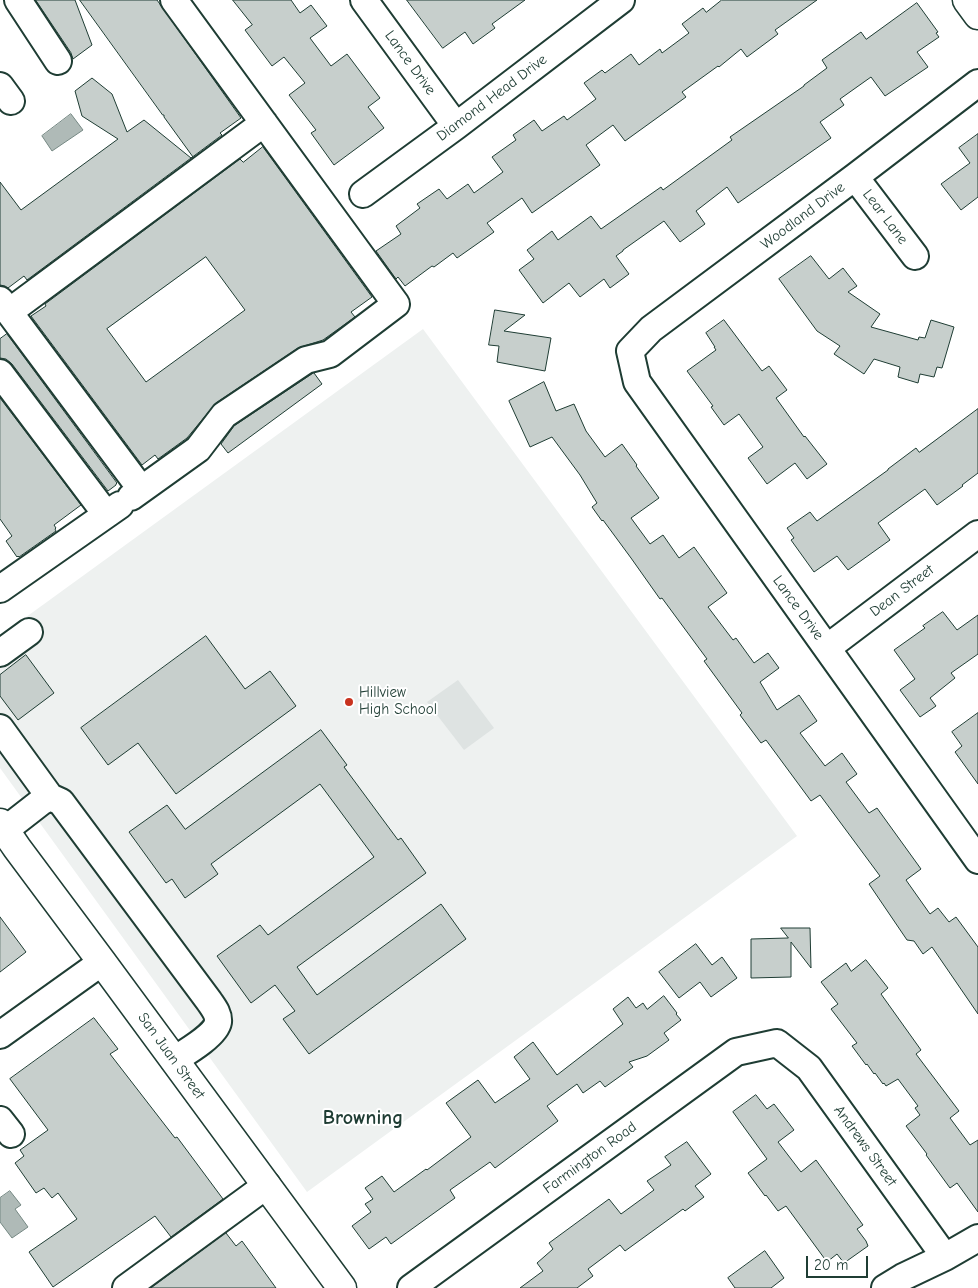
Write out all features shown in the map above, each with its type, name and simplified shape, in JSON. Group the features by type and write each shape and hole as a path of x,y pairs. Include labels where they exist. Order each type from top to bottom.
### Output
{"main road":[{"path":"967,0 978,15"},
{"name":"San Juan Street","path":"2,827 342,1288"}],"street":[{"path":"18,0 58,61"},
{"path":"0,590 198,449 224,415 306,360 330,354 396,304 174,0"},
{"name":"Lance Drive","path":"364,0 456,126"},
{"name":"Diamond Head Drive","path":"362,194 456,126 621,0"},
{"name":"Woodland Drive","path":"630,351 651,329 978,83"},
{"path":"126,500 5,306 264,124"},
{"name":"Lear Lane","path":"855,177 915,256"},
{"name":"Lance Drive","path":"630,351 637,382 978,860"},
{"path":"0,373 126,500"},
{"name":"Dean Street","path":"827,648 978,534"},
{"path":"0,653 30,632"},
{"path":"0,728 50,797 61,802 217,1013 218,1023 214,1031 174,1060"},
{"path":"2,827 50,797"},
{"path":"0,1035 102,962"},
{"name":"Andrews Street","path":"777,1043 809,1068 945,1257"},
{"name":"Farmington Road","path":"411,1288 736,1052 777,1043"},
{"path":"126,1288 266,1186"},
{"path":"885,1288 978,1238"}],"shaded area":[{"path":"71,114 83,130 52,151 42,136"},
{"name":"Hillview High School","path":"423,329 797,836 307,1192 0,768 0,636"},
{"path":"458,680 494,728 464,750 427,702"},
{"path":"10,1191 21,1205 15,1209 28,1227 12,1238 0,1222 0,1198"}],"building":[{"path":"36,0 75,0 92,45 73,59"},
{"path":"80,0 157,0 241,118 220,133 222,135 193,157"},
{"path":"233,0 291,0 300,13 311,5 327,26 310,38 331,66 347,54 380,98 368,107 384,128 334,165 311,133 316,130 289,95 305,83 284,57 272,66 245,30 252,25"},
{"path":"407,0 525,0 492,24 495,28 473,44 465,32 443,48"},
{"path":"722,0 817,0 775,30 778,34 747,57 741,49 719,67 682,92 686,97 625,141 613,125 586,145 600,165 532,213 522,198 487,223 494,232 457,258 453,253 405,286 398,277 396,279 376,251 401,234 396,226 420,208 417,204 439,189 447,199 468,184 474,193 503,172 492,157 516,140 513,135 534,120 542,131 564,116 567,120 596,99 584,83 602,70 605,73 631,54 639,65 660,49 662,53 689,33 682,24 703,8 706,12"},
{"path":"917,3 938,32 936,33 939,37 917,52 928,67 885,96 871,77 840,99 844,105 820,122 831,138 738,203 727,187 696,211 705,224 680,242 664,221 616,256 629,274 610,288 604,279 580,297 569,283 543,303 519,270 534,259 527,250 552,231 558,240 591,216 601,229 661,187 663,190 732,140 730,137 827,68 822,60 861,32 866,39"},
{"path":"92,78 112,94 127,132 144,120 191,158 27,280 24,276 8,288 0,285 0,182 21,210 118,139 82,116 75,91"},
{"path":"978,134 978,197 961,210 941,184 970,163 959,148"},
{"path":"263,147 372,297 351,312 355,317 323,340 298,348 216,403 187,438 158,459 155,455 142,465 31,316 240,159 243,162","holes":["206,257 245,310 146,382 107,329"]},
{"path":"811,256 829,279 843,268 857,286 848,292 880,314 871,327 918,340 919,337 925,338 931,320 954,327 942,368 937,367 934,377 920,374 918,383 898,377 900,367 874,359 864,374 834,354 840,346 817,331 779,279"},
{"path":"495,310 525,315 504,331 551,338 545,371 497,362 499,346 489,345"},
{"path":"724,320 762,371 769,366 787,390 776,398 804,437 827,464 807,479 795,463 767,484 748,458 763,447 739,414 724,425 711,407 713,406 687,371 716,350 706,333"},
{"path":"7,334 117,483 108,491 12,364 6,359 0,358 0,339"},
{"path":"314,373 322,384 228,453 221,444 234,426"},
{"path":"544,382 556,411 574,404 586,431 605,457 622,444 659,498 631,518 650,544 663,535 679,558 694,547 727,593 708,607 733,640 736,638 754,663 768,653 779,668 760,682 777,710 799,695 817,721 800,733 825,766 842,753 857,774 846,782 869,813 877,808 921,869 906,880 930,914 938,908 949,922 956,917 978,947 978,1014 932,947 923,954 914,941 907,940 869,884 880,876 820,795 811,801 766,740 761,743 740,715 742,713 704,661 707,659 592,507 597,503 580,475 552,437 530,447 509,401"},
{"path":"0,398 81,505 54,525 56,531 19,557 17,557 6,541 12,536 0,519"},
{"path":"978,409 978,473 937,505 925,489 878,523 890,540 848,570 837,556 814,572 791,540 794,538 787,528 810,512 817,521 916,448 919,452"},
{"path":"943,612 957,630 978,615 978,654 951,673 955,678 930,698 936,706 920,717 900,690 915,679 894,650 925,628 923,626"},
{"path":"206,636 245,689 270,671 296,706 176,794 138,743 108,765 81,728"},
{"path":"26,655 54,693 18,720 0,696 0,675"},
{"path":"978,713 978,784 955,752 962,746 952,732"},
{"path":"321,730 347,765 344,767 398,840 401,838 426,873 297,967 317,995 441,904 466,939 309,1054 283,1019 295,1011 275,985 251,1003 217,956 260,925 268,935 374,857 320,784 211,864 218,874 185,898 172,879 166,883 129,832 167,805 185,829"},
{"path":"0,917 26,952 0,972"},
{"path":"781,928 810,928 811,968 791,942 791,977 751,978 751,939 788,938"},
{"path":"696,944 712,965 722,957 737,978 711,997 700,982 679,998 659,972"},
{"path":"866,960 888,988 881,994 921,1050 916,1054 959,1111 950,1118 970,1145 978,1140 978,1212 957,1183 950,1188 906,1126 920,1115 915,1108 918,1106 898,1079 886,1086 874,1074 852,1046 857,1043 831,1009 838,1004 821,982 846,963 851,971"},
{"path":"664,996 681,1020 664,1033 669,1040 647,1056 629,1062 633,1067 605,1087 600,1081 583,1093 577,1084 547,1106 558,1121 495,1168 490,1162 450,1190 455,1198 391,1244 386,1237 369,1249 352,1226 371,1212 365,1204 373,1199 365,1188 382,1176 394,1192 471,1137 446,1103 478,1080 495,1103 530,1079 514,1057 533,1042 557,1075 623,1024 613,1009 628,997 636,1008 643,1003 647,1009"},
{"path":"94,1018 118,1049 110,1054 175,1138 177,1137 223,1199 171,1237 155,1216 53,1287 29,1252 77,1219 58,1193 52,1198 44,1188 36,1193 15,1163 24,1156 20,1150 48,1130 10,1079"},
{"path":"756,1095 767,1109 774,1104 794,1130 778,1142 801,1172 816,1160 863,1225 857,1229 868,1246 844,1263 837,1254 827,1262 786,1206 778,1211 748,1173 767,1159 733,1112"},
{"path":"687,1142 711,1174 695,1186 704,1197 685,1211 683,1209 625,1251 620,1245 588,1269 593,1276 577,1288 520,1288 543,1271 537,1263 553,1249 549,1243 609,1199 621,1214 654,1190 647,1181 671,1165 665,1157"},
{"path":"226,1233 236,1246 242,1241 276,1288 151,1288"},
{"path":"765,1251 784,1278 771,1288 735,1288 728,1278"}],"place":[{"name":"Hillview High School","path":"349,702"}],"district":[{"name":"Browning","path":"363,1118"}]}
